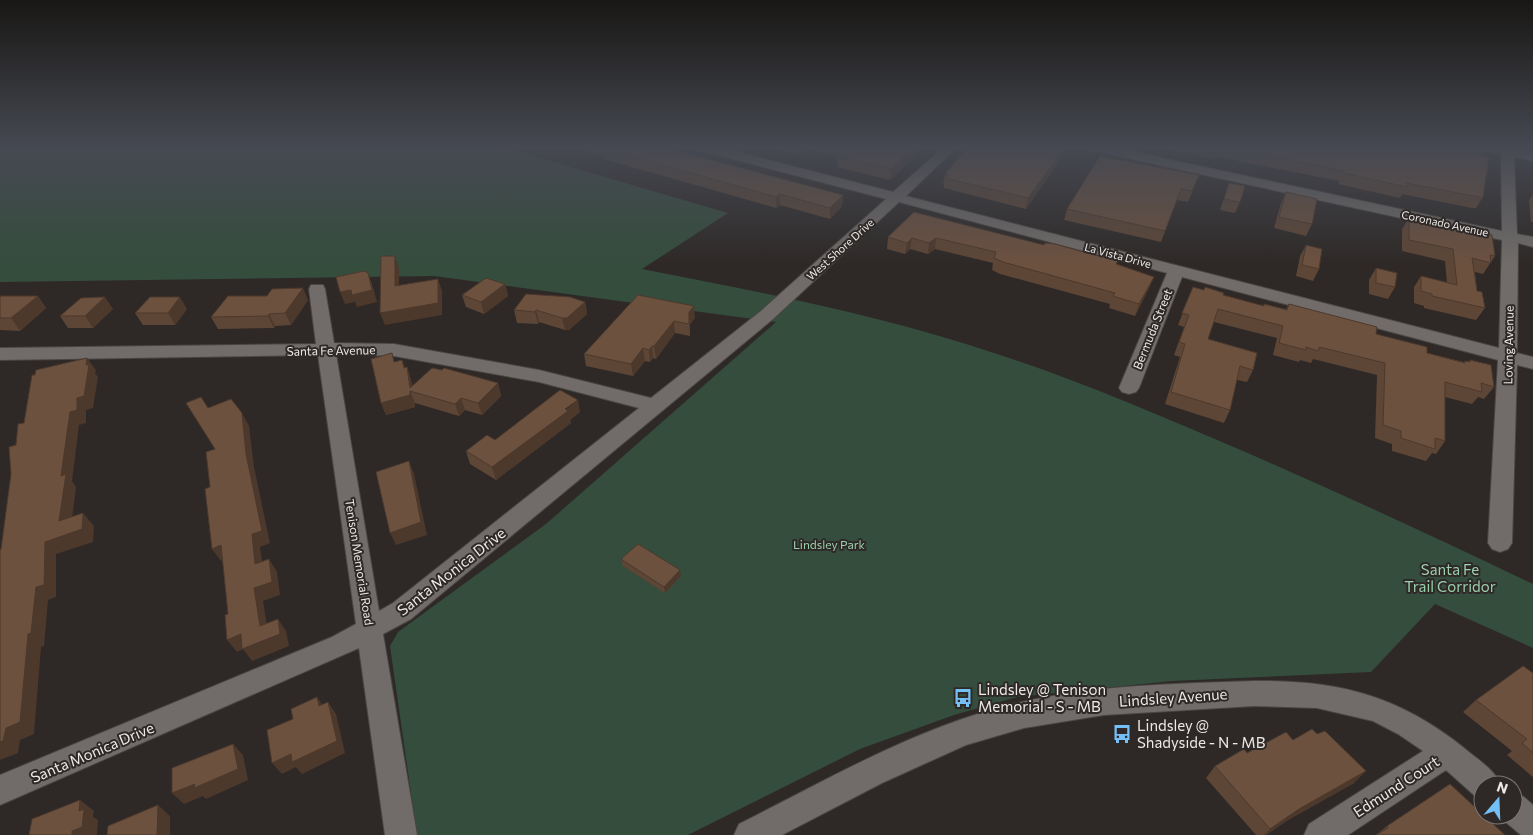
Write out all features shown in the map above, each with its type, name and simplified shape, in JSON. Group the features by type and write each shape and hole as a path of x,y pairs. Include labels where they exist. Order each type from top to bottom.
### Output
{"street":[{"name":"La Vista Drive","path":"853,186 1533,363"},
{"name":"West Shore Drive","path":"773,309 908,186"},
{"name":"Coronado Avenue","path":"1274,186 1533,242"},
{"name":"Loving Avenue","path":"1500,542 1506,437 1510,237 1508,186"},
{"name":"Bermuda Street","path":"1129,388 1176,270"},
{"name":"Tenison Memorial Road","path":"317,289 371,630 401,835"},
{"name":"Santa Monica Drive","path":"0,790 159,724 371,630 402,611 773,309"},
{"name":"Santa Fe Avenue","path":"1,358 327,349 394,350 539,376 656,406"},
{"name":"Lindsley Avenue","path":"750,835 915,753 973,729 1032,713 1154,697 1272,692 1329,696 1380,711 1407,724 1447,752 1474,775"},
{"name":"Edmund Court","path":"1320,835 1447,752"},
{"path":"1523,816 1533,825"}],"green space":[{"name":"Lindsley Park","path":"0,186 635,186 728,213 642,269 820,305 907,327 951,339 1026,364 1120,399 1352,499 1533,584 1533,648 1435,604 1371,672 1172,681 1017,697 954,715 860,749 688,835 417,835 390,646 398,632 546,524 776,322 434,276 0,282"}],"building":[{"path":"737,186 809,186 843,195 830,208 780,194 776,197"},
{"path":"978,186 1037,186 1028,198"},
{"path":"1081,186 1194,186 1192,191 1181,189 1165,231 1067,209"},
{"path":"1228,186 1245,186 1240,202 1224,199"},
{"path":"1421,186 1485,186 1483,197"},
{"path":"1286,192 1317,199 1312,224 1279,217"},
{"path":"914,212 1044,245 1045,243 1055,244 1118,261 1116,264 1154,277 1139,304 1113,296 1115,293 1003,262 994,258 996,252 936,238 929,243 912,238 907,243 888,237"},
{"path":"1409,218 1492,235 1495,256 1490,255 1491,263 1472,258 1477,291 1482,292 1485,308 1432,296 1432,294 1421,291 1421,276 1457,285 1453,249 1409,240"},
{"path":"1306,245 1322,249 1319,269 1302,265"},
{"path":"381,256 395,256 395,286 438,279 438,303 380,313"},
{"path":"1376,268 1397,273 1395,287 1376,283"},
{"path":"364,271 368,273 372,290 352,295 351,290 340,292 336,277"},
{"path":"486,278 505,284 481,302 462,295"},
{"path":"1193,287 1204,290 1205,287 1224,293 1223,295 1264,306 1264,304 1287,310 1289,304 1377,327 1376,334 1427,347 1427,353 1465,363 1465,361 1470,362 1470,360 1491,365 1494,387 1481,383 1482,392 1445,382 1445,441 1435,438 1435,449 1401,438 1401,431 1383,425 1385,363 1319,347 1318,351 1306,347 1306,350 1279,343 1283,326 1218,309 1208,339 1257,353 1253,370 1240,366 1230,410 1171,392 1185,344 1179,342 1189,315 1182,313"},
{"path":"303,288 285,313 269,314 268,316 211,317 228,296 267,296 272,289"},
{"path":"526,294 570,297 585,302 567,318 536,310 535,312 514,310"},
{"path":"638,295 694,306 689,312 689,324 674,321 654,346 649,350 643,348 631,364 584,354"},
{"path":"0,296 38,296 11,318 0,318"},
{"path":"105,297 85,316 60,316 81,298"},
{"path":"150,297 180,297 168,313 135,313"},
{"path":"392,353 394,362 402,360 404,368 407,367 410,388 432,368 442,370 444,368 498,383 478,403 461,398 455,404 410,391 410,395 381,403 371,359"},
{"path":"87,358 86,365 89,365 84,396 77,398 77,410 70,412 61,476 66,474 59,521 83,513 82,529 45,542 44,585 36,587 31,633 28,634 20,722 6,728 3,741 0,742 0,550 11,474 9,447 16,445 18,424 24,423 32,375 35,375 36,370"},
{"path":"560,390 578,400 565,409 568,411 492,467 466,451 487,435 495,440"},
{"path":"201,397 208,408 231,399 242,413 246,454 262,531 252,534 255,564 269,559 272,582 254,588 260,626 278,619 280,634 242,649 241,634 227,640 225,615 228,614 221,545 212,549 205,489 210,487 206,452 215,449 186,403"},
{"path":"409,461 421,522 390,533 376,472"},
{"path":"638,544 680,570 664,587 621,559"},
{"path":"1523,666 1533,673 1533,753 1522,743 1527,739 1476,700"},
{"path":"317,697 319,706 328,702 337,741 292,762 291,754 272,763 267,730 293,719 291,709"},
{"path":"1312,729 1317,734 1325,731 1366,771 1299,809 1270,829 1215,766 1244,749 1247,753 1286,732 1293,740"},
{"path":"233,744 238,769 194,788 195,784 172,793 172,768"},
{"path":"1450,784 1473,805 1473,825 1494,825 1505,835 1376,835 1388,828 1387,826"},
{"path":"80,800 79,811 84,809 82,827 72,831 72,835 29,835 32,819"},
{"path":"158,805 157,835 107,835 108,826"}],"place":[{"name":"Lindsley @ Tenison Memorial - S - MB","path":"963,698"},
{"name":"Lindsley @ Shadyside - N - MB","path":"1122,734"}],"park label":[{"name":"Santa Fe Trail Corridor","path":"1450,578"}]}
